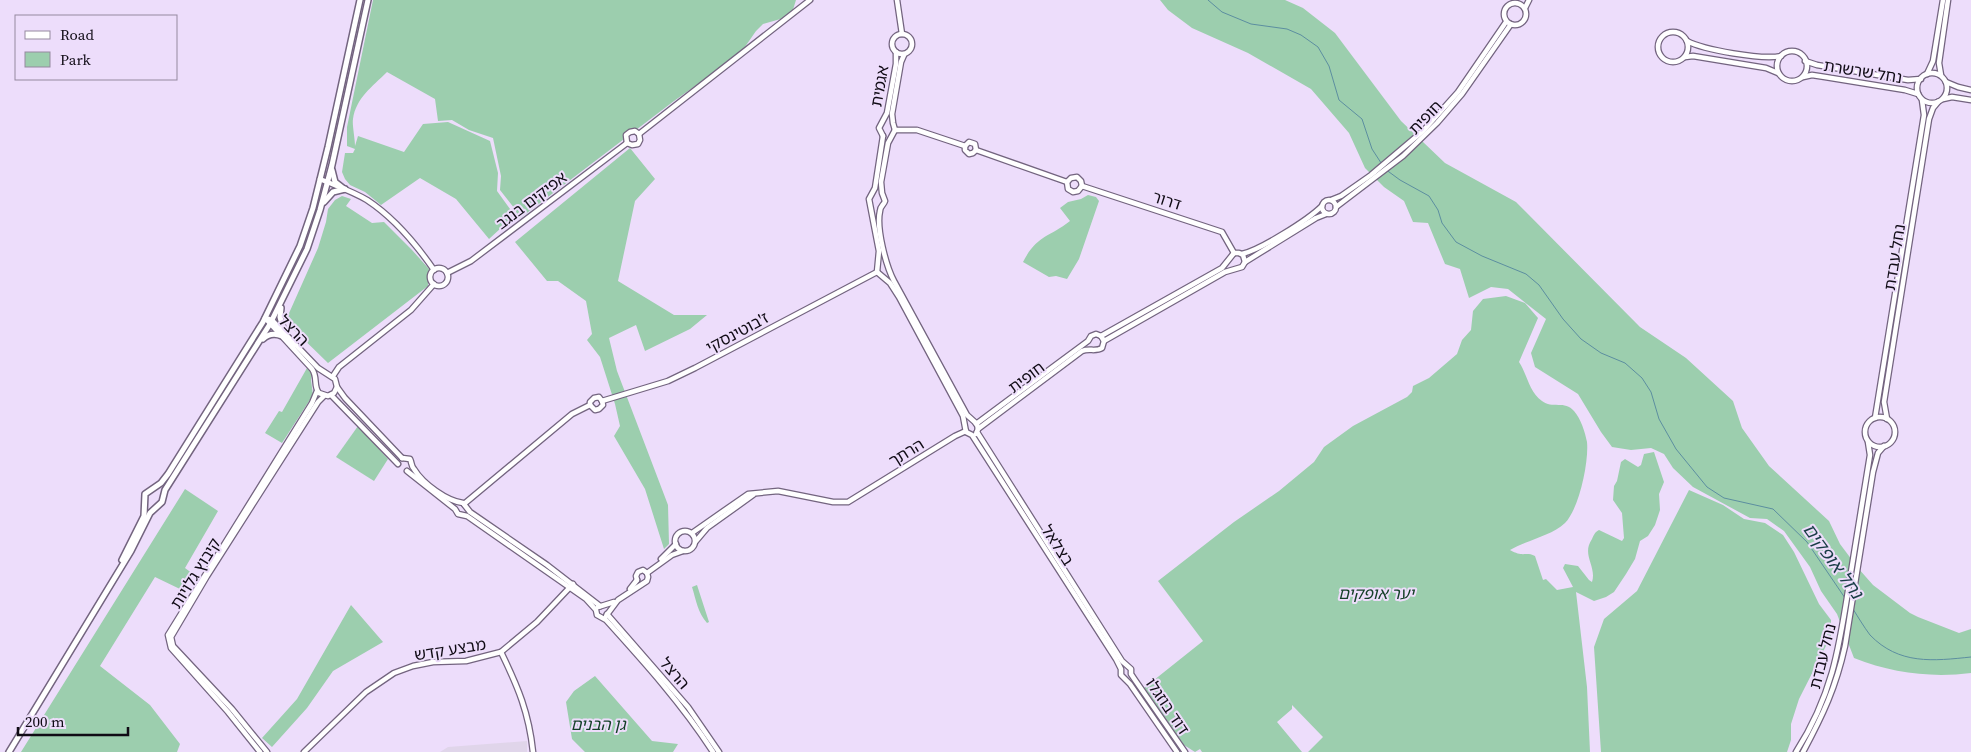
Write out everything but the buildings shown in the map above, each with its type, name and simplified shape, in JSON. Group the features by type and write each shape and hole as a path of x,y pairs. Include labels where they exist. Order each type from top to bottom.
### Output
{"main road":[{"path":"106,592 142,521 145,512 145,494 161,483 168,474 265,318 300,246 313,208 360,0"},
{"path":"9,752 106,592 150,513 162,502 163,496 271,322 307,249 328,182 368,0"},
{"path":"332,165 335,182 345,190"},
{"path":"321,207 326,197 333,192 345,190"},
{"path":"258,343 269,334 283,334 280,317 282,301"},
{"path":"151,489 158,490 163,496"},
{"path":"145,502 149,507 156,507"}],"street":[{"path":"639,134 810,0"},
{"path":"897,0 902,34"},
{"path":"1525,8 1529,0"},
{"path":"1927,74 1933,61 1942,0"},
{"path":"1948,0 1939,72 1946,81 1958,88 1971,90"},
{"path":"1520,1 1525,8 1526,14 1523,21 1518,24 1509,23 1503,14 1505,7 1512,2 1520,1"},
{"name":"חופית","path":"1336,207 1414,142 1458,92 1509,23"},
{"path":"1778,73 1777,64 1781,56 1787,52 1801,55 1805,61 1806,69 1803,76 1794,81 1789,81 1784,80 1778,73 1766,68 1700,57 1685,57 1673,62 1665,60 1659,53 1659,44 1664,36 1671,32 1682,35 1687,41 1702,47 1765,57 1781,56"},
{"path":"902,34 910,37 913,43 912,49 904,54 896,52 892,48 892,42 896,36 902,34"},
{"path":"1685,57 1688,50 1687,41"},
{"name":"אגמית","path":"884,122 888,113 896,64 896,52"},
{"name":"אגמית","path":"893,124 892,114 899,70 904,54"},
{"name":"נחל שרשרת","path":"1805,61 1817,65 1908,80 1920,79"},
{"path":"1942,76 1934,73 1927,74 1920,79 1917,86 1918,94 1922,100 1930,103 1952,97 1971,100"},
{"name":"נחל שרשרת","path":"1803,76 1812,75 1905,90 1918,94"},
{"path":"1940,101 1947,89 1946,81"},
{"name":"נחל עבדת","path":"1875,418 1924,115 1922,100"},
{"name":"נחל עבדת","path":"1887,419 1884,402 1929,119 1933,108 1940,101"},
{"path":"896,130 893,124 889,122 884,122 879,128 883,136 873,193 869,199 872,206 879,250 877,272 883,276 899,297 966,428 975,428"},
{"path":"883,276 887,275 890,271 879,224 881,207 885,201 881,182 890,137 896,130"},
{"path":"896,130 917,130 965,146"},
{"path":"632,131 639,134 640,140 638,144 632,145 627,142 628,133 632,131"},
{"path":"883,136 890,137"},
{"name":"אפיקים בנגב","path":"447,273 471,261 627,142"},
{"path":"965,146 972,142 975,144 976,150"},
{"path":"965,146 964,150 969,154 976,150"},
{"path":"976,150 1067,182"},
{"name":"חופית","path":"1331,200 1372,177"},
{"path":"1071,178 1077,178 1081,181 1082,186 1078,191 1073,192 1068,189 1067,182 1071,178"},
{"path":"320,179 367,200 380,210 414,244 434,270"},
{"name":"דרור","path":"1082,186 1222,232 1234,253"},
{"path":"873,193 882,193"},
{"path":"1331,200 1335,203 1336,207 1333,213 1316,218 1245,262 1240,268 1234,268 1104,341 1100,349 1091,349 1088,341 1093,334 1101,336 1218,271 1229,261 1234,253 1242,254 1252,251 1309,217 1326,201 1331,200"},
{"path":"872,206 881,207"},
{"path":"1322,206 1326,214"},
{"path":"1242,254 1245,262"},
{"path":"1229,261 1234,268"},
{"path":"879,264 887,264"},
{"path":"440,268 447,273 448,280 440,286 434,284 430,278 434,270 440,268"},
{"name":"בצלאל","path":"890,271 975,428 1121,669"},
{"name":"ז'בוטינסקי","path":"602,401 668,381 877,272"},
{"path":"333,376 339,367 411,310 434,284"},
{"name":"הרצל","path":"265,318 326,374"},
{"name":"הרצל","path":"283,334 312,369 316,380"},
{"path":"1101,336 1104,341"},
{"name":"חופית","path":"975,428 1088,341"},
{"name":"חופית","path":"975,428 1082,351 1091,349"},
{"path":"337,387 331,395 324,396 317,391 316,380 326,374 333,376 337,387 345,398 402,458 410,459 412,467 427,483 571,585 600,607 606,614"},
{"name":"קיבוץ גלויות","path":"260,752 228,712 171,648 168,636 312,403 317,391"},
{"path":"331,395 398,464 401,470 406,471 458,514 572,414 590,405 594,398 599,397 603,405 599,409 593,409 590,405"},
{"name":"קיבוץ גלויות","path":"267,752 232,709 173,646 171,637 234,534 318,402 324,396"},
{"path":"1875,418 1887,419 1893,425 1895,434 1891,442 1884,446 1875,446 1868,442 1865,430 1868,422 1875,418"},
{"name":"הרתך","path":"758,492 790,493 838,503 848,502 966,428 975,428"},
{"name":"בצלאל","path":"975,428 1126,666"},
{"name":"נחל עבדת","path":"1796,752 1819,710 1836,660 1870,455 1868,442"},
{"name":"נחל עבדת","path":"1802,752 1824,712 1836,683 1842,658 1875,462 1878,453 1884,446"},
{"path":"398,464 402,458"},
{"path":"406,471 412,467"},
{"path":"692,533 744,496 758,492"},
{"path":"654,567 672,555 691,549 707,528 744,500 758,492"},
{"path":"454,509 457,503"},
{"path":"647,573 676,544 676,538 680,533 685,531 692,533 696,541"},
{"path":"676,544 683,550"},
{"path":"624,595 637,580 638,572 643,570 647,573"},
{"path":"600,607 598,615 606,614 618,600 648,579 647,573"},
{"path":"637,580 642,583"},
{"name":"מבצע קדש","path":"304,752 366,692 394,673 413,666 433,662 466,661 501,652 532,627 571,585"},
{"path":"600,607 618,600"},
{"name":"הרצל","path":"606,614 628,644 684,710 714,752"},
{"name":"הרצל","path":"606,614 688,707 719,752"},
{"path":"501,652 516,683 527,714 533,752"},
{"path":"1126,666 1131,669 1131,674 1125,677 1121,675 1121,669 1126,666"},
{"name":"דוד בוזגלו","path":"1131,674 1172,736 1185,752"},
{"name":"דוד בוזגלו","path":"1125,677 1177,752"}],"shaded area":[{"path":"527,741 527,752 440,752 448,747"}],"green space":[{"path":"373,0 796,0 791,16 763,24 740,54 674,101 519,219 515,209 500,190 501,176 493,138 469,130 452,120 438,121 435,99 387,72 357,105 353,122 355,146 358,136 404,152 423,124 448,122 490,141 498,173 497,191 513,213 512,218 489,239 456,199 420,178 381,205 365,192 350,185 345,179 342,172 345,153 353,153 355,149 347,146 347,127"},
{"path":"1160,0 1285,0 1303,8 1335,33 1401,121 1445,163 1516,202 1640,327 1686,358 1733,401 1742,428 1769,466 1829,521 1840,544 1873,585 1918,617 1959,633 1971,629 1971,673 1941,675 1912,673 1897,671 1854,658 1837,614 1821,591 1810,567 1784,531 1767,519 1750,518 1693,487 1673,468 1664,454 1651,448 1631,450 1612,447 1578,394 1535,367 1531,353 1546,319 1508,289 1491,287 1469,298 1460,269 1445,264 1428,223 1413,222 1404,201 1384,187 1365,168 1349,133 1311,89 1248,53 1192,28 1168,10"},
{"path":"630,148 655,179 635,201 618,281 674,315 707,315 690,329 645,351 636,325 609,338 617,371 668,505 669,544 664,549 645,489 614,436 620,426 600,357 587,340 592,334 586,301 558,281 547,281 515,242"},
{"path":"1088,195 1096,197 1099,201 1079,259 1067,279 1056,276 1049,277 1023,262 1038,242 1070,221 1060,208 1068,202"},
{"path":"342,196 351,199 346,206 372,223 384,222 412,250 429,269 428,286 328,363 286,320 318,248 328,209 335,200"},
{"name":"יער אופקים","path":"1506,296 1525,303 1538,318 1519,362 1531,388 1542,401 1567,406 1574,411 1579,418 1587,442 1585,473 1579,496 1570,516 1565,523 1546,535 1510,550 1518,554 1535,556 1543,580 1546,579 1557,590 1573,587 1563,568 1565,564 1578,566 1592,582 1593,571 1588,550 1594,534 1599,530 1622,541 1624,538 1622,513 1613,500 1614,486 1621,462 1625,459 1638,467 1641,465 1644,454 1654,452 1664,482 1659,494 1660,510 1655,525 1648,536 1640,541 1635,559 1614,592 1594,601 1576,592 1587,687 1590,752 1308,752 1323,737 1292,705 1292,709 1277,722 1302,752 1202,752 1200,749 1195,752 1184,745 1144,688 1203,641 1158,581 1234,522 1279,491 1314,462 1324,447 1353,426 1407,397 1412,392 1413,386 1429,378 1457,354 1462,340 1471,330 1473,311 1483,299"},
{"path":"307,368 312,374 313,395 282,443 265,433 279,411 282,412"},
{"path":"358,426 388,459 374,481 336,457"},
{"path":"185,489 218,511 185,568 193,574 182,590 155,577 100,666 150,705 180,744 177,752 21,752"},
{"path":"1689,490 1723,505 1744,519 1765,523 1783,535 1794,552 1819,604 1831,620 1831,636 1799,699 1791,724 1791,740 1787,752 1601,752 1594,647 1604,619 1637,591"},
{"path":"697,585 709,622 707,623 699,611 692,587"},
{"path":"351,605 383,642 333,671 307,708 272,747 262,738 297,699"},
{"name":"גן הבנים","path":"595,676 652,741 678,744 673,752 585,752 572,739 566,702 574,691"}],"waterway":[{"name":"נחל אופקים","path":"1208,0 1222,12 1251,24 1287,29 1301,35 1318,47 1329,66 1339,100 1362,119 1372,149 1385,169 1400,180 1429,196 1438,210 1442,223 1456,242 1482,256 1526,274 1539,285 1563,319 1581,339 1601,353 1625,363 1642,378 1651,392 1659,419 1676,449 1707,487 1724,498 1773,509 1807,542 1845,598"},
{"name":"נחל אופקים","path":"1853,609 1870,635 1881,645 1893,652 1917,659 1930,660 1971,657"}]}
